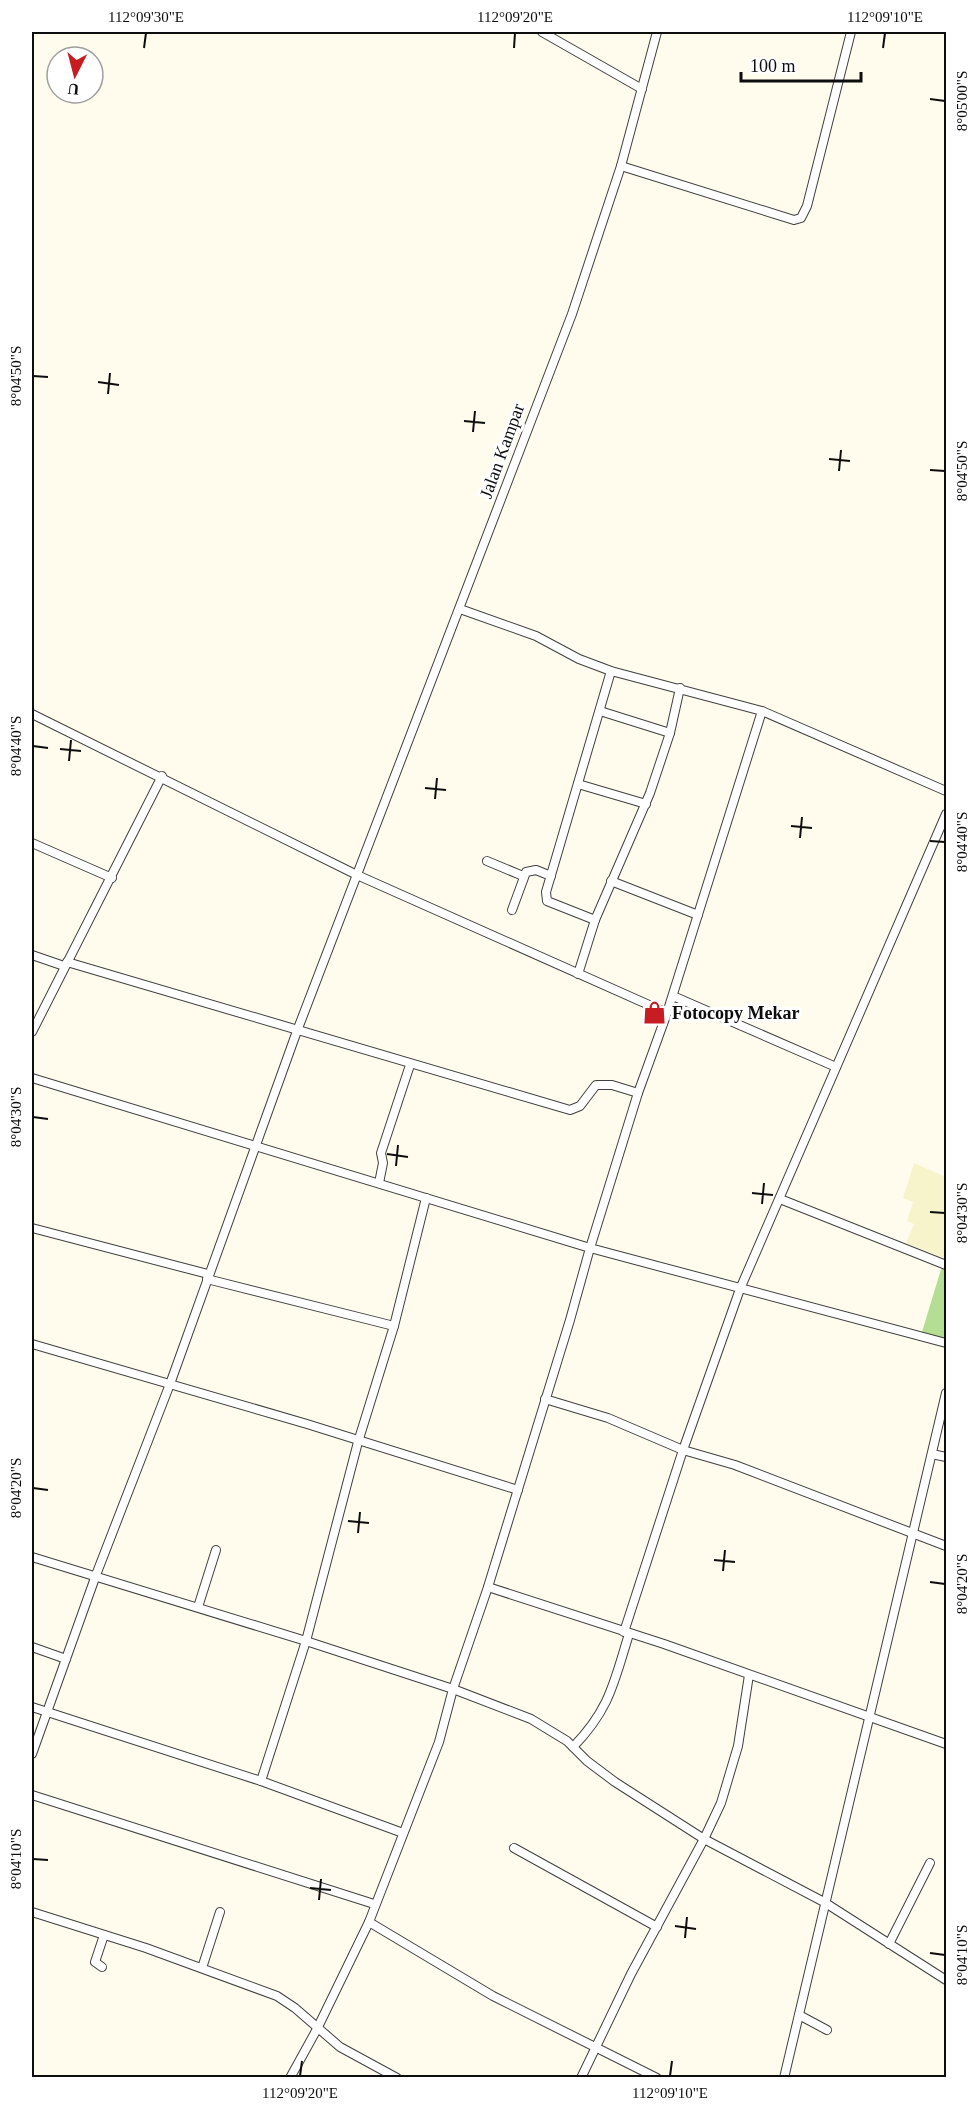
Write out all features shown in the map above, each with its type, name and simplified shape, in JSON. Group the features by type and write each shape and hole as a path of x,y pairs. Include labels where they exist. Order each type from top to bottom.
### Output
{"street":[{"path":"542,32 642,89"},
{"name":"Jalan Kampar","path":"32,1754 96,1575 170,1384 297,1032 580,292 621,166 657,32"},
{"path":"621,166 794,220 801,218 807,206 851,32"},
{"path":"460,609 536,636 579,659 611,671 762,711 946,791"},
{"path":"595,920 547,901 546,892 611,671"},
{"path":"578,974 595,920 646,804 670,733 681,688"},
{"path":"600,711 670,733"},
{"path":"290,2078 317,2029 369,1922 374,1904 439,1742 453,1689 488,1587 638,1093 673,996 762,711"},
{"path":"32,714 162,776 357,875 667,1013"},
{"path":"32,1032 69,964 162,776"},
{"path":"578,784 646,804"},
{"path":"570,1744 592,1727 603,1708 683,1450 740,1289 946,814"},
{"path":"32,843 112,878"},
{"path":"487,861 523,876"},
{"path":"512,910 523,876 529,870 536,870 551,876"},
{"path":"611,881 698,915"},
{"path":"32,955 410,1065 497,1087 570,1110 580,1106 593,1086 600,1084 638,1093"},
{"path":"673,996 836,1067"},
{"path":"379,1183 383,1163 381,1153 410,1065"},
{"path":"32,1078 590,1248 946,1343"},
{"path":"261,1781 306,1641 358,1442 394,1326 426,1198"},
{"path":"780,1199 946,1265"},
{"path":"32,1228 394,1326"},
{"path":"32,1344 307,1424 358,1442 518,1490"},
{"path":"784,2078 824,1902 872,1717 946,1393"},
{"path":"545,1399 608,1418 683,1450 735,1465 946,1546"},
{"path":"932,1454 946,1457"},
{"path":"198,1607 216,1550"},
{"path":"32,1557 306,1641 453,1689 531,1719 570,1744 588,1761 705,1839 824,1902 946,1980"},
{"path":"488,1587 946,1744"},
{"path":"32,1647 66,1659"},
{"path":"581,2078 594,2046 705,1839 721,1803 738,1746 749,1675"},
{"path":"32,1707 261,1781 402,1833"},
{"path":"32,1796 374,1904"},
{"path":"514,1848 657,1926"},
{"path":"889,1944 930,1863"},
{"path":"32,1912 202,1968 277,1996 295,2008 340,2047 397,2078"},
{"path":"202,1968 220,1912"},
{"path":"369,1922 493,1996 657,2078"},
{"path":"102,1967 95,1962 104,1935"},
{"path":"799,2015 827,2030"}],"shaded area":[{"path":"914,1163 946,1177 946,1259 906,1243 914,1224 907,1221 913,1202 903,1198"}],"green space":[{"path":"942,1266 946,1268 946,1340 922,1332"}],"place":[{"name":"Fotocopy Mekar","path":"654,1013"}]}
